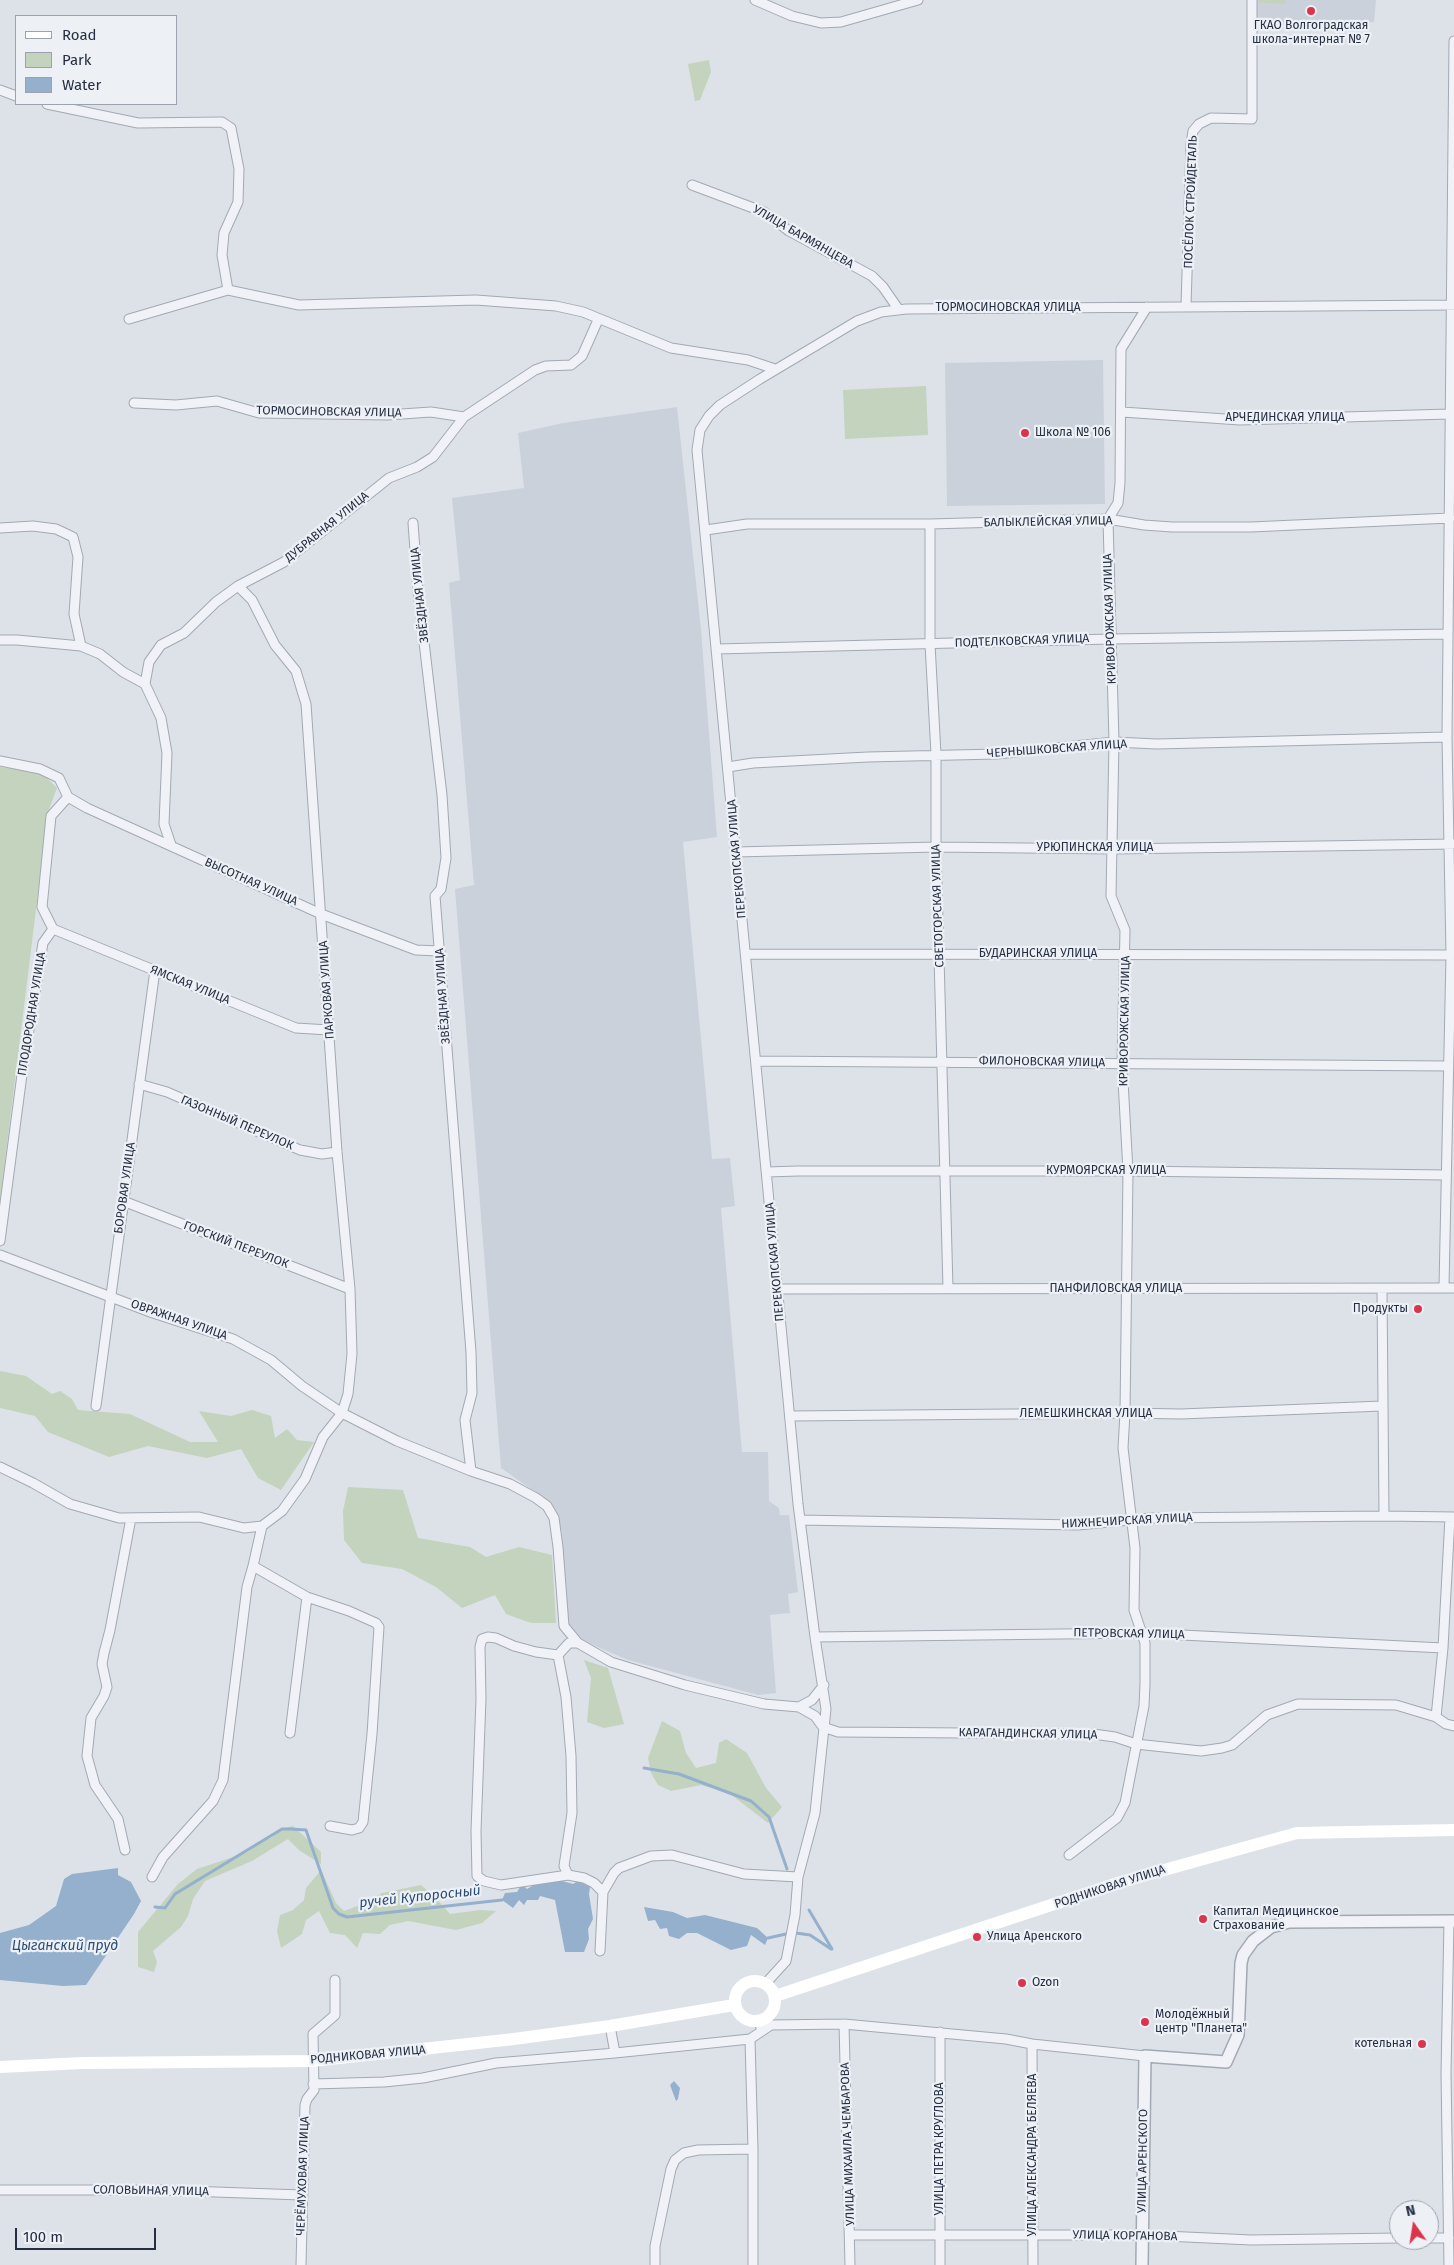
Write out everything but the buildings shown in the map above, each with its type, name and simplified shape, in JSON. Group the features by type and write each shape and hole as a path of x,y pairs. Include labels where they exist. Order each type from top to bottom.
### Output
{"main road":[{"name":"РОДНИКОВАЯ УЛИЦА","path":"761,2026 772,2012 776,1996 1121,1882 1297,1833 1454,1830"},
{"path":"761,2026 743,2018 734,2005 737,1989 750,1980 766,1983 776,1996"},
{"name":"РОДНИКОВАЯ УЛИЦА","path":"0,2067 82,2063 312,2061 412,2052 610,2026 734,2005"}],"street":[{"path":"756,0 764,6 792,16 821,23 841,22 918,0"},
{"name":"ПОСЁЛОК СТРОЙДЕТАЛЬ","path":"1186,306 1190,144 1193,131 1199,124 1211,118 1252,119 1252,0"},
{"path":"1444,1287 1451,955 1451,844 1447,737 1453,41"},
{"path":"0,90 15,96"},
{"path":"52,105 138,123 222,122 231,128 239,169 238,202 224,233 222,255 228,290"},
{"name":"УЛИЦА БАРМЯНЦЕВА","path":"692,185 764,212 789,230 872,276 883,287 899,310"},
{"path":"128,319 228,290 298,305 476,300 556,306 583,312 598,320 621,327 671,348 748,360 775,369"},
{"name":"ТОРМОСИНОВСКАЯ УЛИЦА","path":"706,530 697,450 700,430 709,416 720,405 775,369 857,321 882,312 899,310 1186,306 1452,305"},
{"name":"КРИВОРОЖСКАЯ УЛИЦА","path":"1069,1854 1117,1818 1125,1803 1144,1706 1146,1651 1134,1610 1135,1548 1130,1521 1123,1448 1128,1171 1122,1063 1125,930 1111,896 1114,850 1114,742 1108,519 1118,503 1122,412 1121,349 1147,307"},
{"name":"ДУБРАВНАЯ УЛИЦА","path":"145,684 149,662 161,645 184,633 216,602 238,586 284,562 389,478 417,467 433,457 464,417 535,370 546,366 571,364 582,356 598,320"},
{"name":"ТОРМОСИНОВСКАЯ УЛИЦА","path":"134,403 176,405 217,401 259,413 387,415 431,412 464,417"},
{"name":"АРЧЕДИНСКАЯ УЛИЦА","path":"1122,412 1240,420 1449,414"},
{"name":"БАЛЫКЛЕЙСКАЯ УЛИЦА","path":"706,530 747,524 930,524 1108,519 1172,527 1251,528 1450,518"},
{"name":"ЗВЁЗДНАЯ УЛИЦА","path":"412,523 442,795 446,864 441,889 435,896 471,1352 472,1393 465,1420 471,1471"},
{"name":"СВЕТОГОРСКАЯ УЛИЦА","path":"930,524 930,644 936,754 936,847 948,1288"},
{"path":"0,528 33,526 56,529 73,537 78,557 74,614 81,646"},
{"name":"ПЕРЕКОПСКАЯ УЛИЦА","path":"706,530 800,1520 826,1708 815,1813 798,1877 795,1915 786,1961 766,1983"},
{"name":"ПАРКОВАЯ УЛИЦА","path":"238,586 252,600 275,645 296,671 306,704 337,1152 350,1289 352,1354 348,1394 342,1413"},
{"name":"ПОДТЕЛКОВСКАЯ УЛИЦА","path":"717,648 1448,634"},
{"path":"0,640 81,646 100,654 123,672 145,684 161,718 166,744 164,824 171,845"},
{"name":"ЧЕРНЫШКОВСКАЯ УЛИЦА","path":"728,767 762,763 936,754 997,754 1114,742 1157,744 1447,737"},
{"path":"0,761 40,769 59,778 68,796 51,816 42,907 53,929"},
{"name":"ВЫСОТНАЯ УЛИЦА","path":"68,796 87,808 321,914 416,950 440,951"},
{"name":"УРЮПИНСКАЯ УЛИЦА","path":"736,852 936,847 1114,850 1451,844"},
{"name":"ЯМСКАЯ УЛИЦА","path":"53,929 296,1028 329,1030"},
{"name":"ПЛОДОРОДНАЯ УЛИЦА","path":"0,1241 23,1067 43,943 53,929"},
{"name":"БУДАРИНСКАЯ УЛИЦА","path":"746,954 1451,955"},
{"name":"БОРОВАЯ УЛИЦА","path":"96,1406 154,970"},
{"name":"ФИЛОНОВСКАЯ УЛИЦА","path":"756,1060 1448,1066"},
{"name":"ГАЗОННЫЙ ПЕРЕУЛОК","path":"139,1084 167,1092 300,1150 322,1154 337,1152"},
{"name":"КУРМОЯРСКАЯ УЛИЦА","path":"767,1172 1128,1171 1446,1175"},
{"name":"ГОРСКИЙ ПЕРЕУЛОК","path":"123,1201 350,1289"},
{"name":"ОВРАЖНАЯ УЛИЦА","path":"0,1255 184,1324 233,1339 271,1360 302,1386 342,1413 397,1441 471,1471 510,1484 536,1498 547,1506 554,1518 564,1626 578,1643"},
{"name":"ПАНФИЛОВСКАЯ УЛИЦА","path":"778,1289 1454,1288"},
{"path":"1382,1289 1384,1516"},
{"name":"ЛЕМЕШКИНСКАЯ УЛИЦА","path":"790,1416 1181,1414 1382,1406"},
{"path":"0,1468 33,1483 70,1504 119,1518 199,1517 244,1528 262,1526 282,1511 305,1479 323,1437 342,1413"},
{"path":"1436,1718 1452,1517"},
{"name":"НИЖНЕЧИРСКАЯ УЛИЦА","path":"800,1520 1078,1525 1151,1518 1452,1517"},
{"path":"125,1850 118,1819 95,1785 87,1756 91,1718 107,1687 102,1664 131,1518"},
{"path":"152,1877 163,1857 213,1801 222,1780 246,1587 262,1526"},
{"path":"253,1566 307,1597 358,1615 376,1623 378,1627 372,1734 362,1822 359,1828 352,1830 330,1826"},
{"path":"290,1733 307,1597"},
{"name":"ПЕТРОВСКАЯ УЛИЦА","path":"815,1636 1142,1632 1443,1648"},
{"path":"558,1655 514,1646 496,1638 482,1639 480,1648 481,1700 476,1831 477,1876 484,1881 501,1885 568,1875 589,1881 603,1892"},
{"path":"558,1655 569,1643 578,1643 611,1662 685,1685 764,1704 799,1707 815,1716 823,1727"},
{"path":"558,1655 566,1697 571,1756 572,1813 564,1866 568,1875"},
{"path":"799,1707 812,1700 824,1685"},
{"name":"КАРАГАНДИНСКАЯ УЛИЦА","path":"823,1727 847,1733 1093,1734 1115,1737 1136,1744 1201,1751 1222,1748 1240,1740 1267,1715 1298,1704 1396,1705 1454,1726"},
{"path":"600,1951 603,1892 619,1868 651,1856 662,1854 684,1858 744,1874 798,1877"},
{"path":"1449,2265 1446,2074 1452,1921"},
{"name":"РОДНИКОВАЯ УЛИЦА","path":"313,2084 384,2082 423,2078 496,2063 750,2039 761,2026 844,2024 1006,2038 1032,2044 1145,2056 1226,2062 1238,2035 1242,1959 1247,1948 1263,1931 1289,1922 1452,1921"},
{"name":"ЧЕРЁМУХОВАЯ УЛИЦА","path":"301,2265 305,2105 306,2099 314,2090 312,2034 336,2015 335,1980"},
{"name":"УЛИЦА МИХАИЛА ЧЕМБАРОВА","path":"844,2024 848,2198 851,2235 850,2265"},
{"path":"610,2026 615,2053"},
{"name":"УЛИЦА ПЕТРА КРУГЛОВА","path":"940,2032 940,2265"},
{"path":"750,2039 753,2149 753,2265"},
{"name":"УЛИЦА АЛЕКСАНДРА БЕЛЯЕВА","path":"1032,2044 1034,2265"},
{"name":"УЛИЦА АРЕНСКОГО","path":"1142,2265 1145,2056"},
{"path":"655,2265 655,2246 671,2169 675,2160 684,2153 698,2150 753,2149"},
{"name":"СОЛОВЬИНАЯ УЛИЦА","path":"0,2190 158,2190 302,2195"},
{"name":"УЛИЦА КОРГАНОВА","path":"851,2235 1143,2235 1251,2240 1389,2238"},
{"path":"1439,2238 1449,2238"}],"shaded area":[{"name":"ГКАО Волгоградская школа-интернат № 7","path":"1247,0 1376,0 1374,22 1247,26"},
{"name":"Школа № 106","path":"1103,360 1105,504 947,506 945,363"},
{"path":"677,407 701,629 717,837 683,842 712,1159 730,1158 735,1206 721,1208 742,1452 768,1452 769,1501 779,1508 780,1515 789,1515 798,1592 788,1594 790,1613 770,1615 776,1693 758,1695 628,1660 577,1638 569,1630 567,1618 562,1532 557,1514 547,1500 501,1468 455,889 474,885 449,583 460,580 452,498 524,488 518,433 563,423"}],"green space":[{"path":"1259,0 1286,0 1286,4 1259,3"},
{"path":"709,60 711,72 700,100 695,101 688,64"},
{"path":"926,386 928,435 845,439 843,390"},
{"path":"0,767 41,772 57,788 48,812 0,1201"},
{"path":"0,1371 26,1376 52,1394 60,1391 72,1399 78,1410 130,1414 190,1442 218,1442 199,1411 231,1416 252,1410 271,1416 275,1438 287,1429 297,1440 314,1442 281,1490 258,1478 241,1449 207,1458 148,1446 109,1457 48,1432 35,1416 0,1408"},
{"path":"348,1487 403,1490 418,1538 470,1547 486,1557 519,1547 552,1555 556,1623 531,1623 506,1614 495,1595 462,1608 436,1587 402,1569 362,1563 344,1540 343,1511"},
{"path":"584,1660 608,1668 624,1724 604,1728 587,1722 591,1678"},
{"path":"662,1721 680,1731 686,1753 696,1768 716,1763 719,1743 726,1739 747,1753 766,1788 782,1807 768,1823 729,1793 701,1785 671,1791 658,1785 651,1773 648,1758"},
{"path":"293,1826 321,1852 321,1864 300,1851 288,1839 252,1861 205,1881 193,1899 188,1916 181,1927 153,1951 157,1962 154,1972 138,1967 138,1932 178,1884 197,1869 248,1852 258,1843 271,1838 280,1829"},
{"path":"321,1870 336,1903 344,1911 363,1904 382,1893 421,1885 450,1914 480,1910 496,1911 482,1923 456,1930 408,1921 390,1925 380,1934 363,1933 357,1948 345,1935 330,1933 319,1911 306,1920 302,1934 281,1948 277,1931 280,1915 293,1910 304,1900 306,1888"}],"water":[{"name":"Цыганский пруд","path":"118,1868 118,1875 131,1882 141,1901 86,1985 63,1986 0,1980 0,1933 29,1925 56,1906 64,1879 72,1874"},
{"path":"555,1879 573,1884 578,1881 590,1887 589,1894 593,1919 588,1929 589,1939 584,1952 565,1952 555,1900 540,1896 538,1900 527,1900 524,1905 519,1900 513,1908 502,1900 505,1893 517,1892 522,1884 527,1889 537,1883"},
{"path":"644,1907 673,1912 687,1918 705,1915 757,1928 768,1938 765,1945 751,1935 747,1946 731,1950 697,1933 687,1933 679,1939 669,1936 667,1928 660,1929 655,1920 648,1921"},
{"path":"674,2081 680,2088 676,2101 670,2085"}],"waterway":[{"name":"ручей Купоросный","path":"644,1768 679,1774 751,1801 769,1817 787,1869"},
{"name":"ручей Купоросный","path":"155,1907 165,1908 175,1894 282,1829 306,1830 333,1908 339,1914 347,1917 502,1900"},
{"name":"ручей Купоросный","path":"809,1910 832,1949"},
{"name":"ручей Купоросный","path":"796,1933 810,1935 831,1949"},
{"name":"ручей Купоросный","path":"768,1938 786,1934"}],"place":[{"name":"ГКАО Волгоградская школа-интернат № 7","path":"1311,11"},
{"name":"Школа № 106","path":"1025,433"},
{"name":"Продукты","path":"1418,1309"},
{"name":"Капитал Медицинское Страхование","path":"1203,1919"},
{"name":"Улица Аренского","path":"977,1937"},
{"name":"Ozon","path":"1022,1983"},
{"name":"Молодёжный центр \"Планета\"","path":"1145,2022"},
{"name":"котельная","path":"1422,2044"}]}
